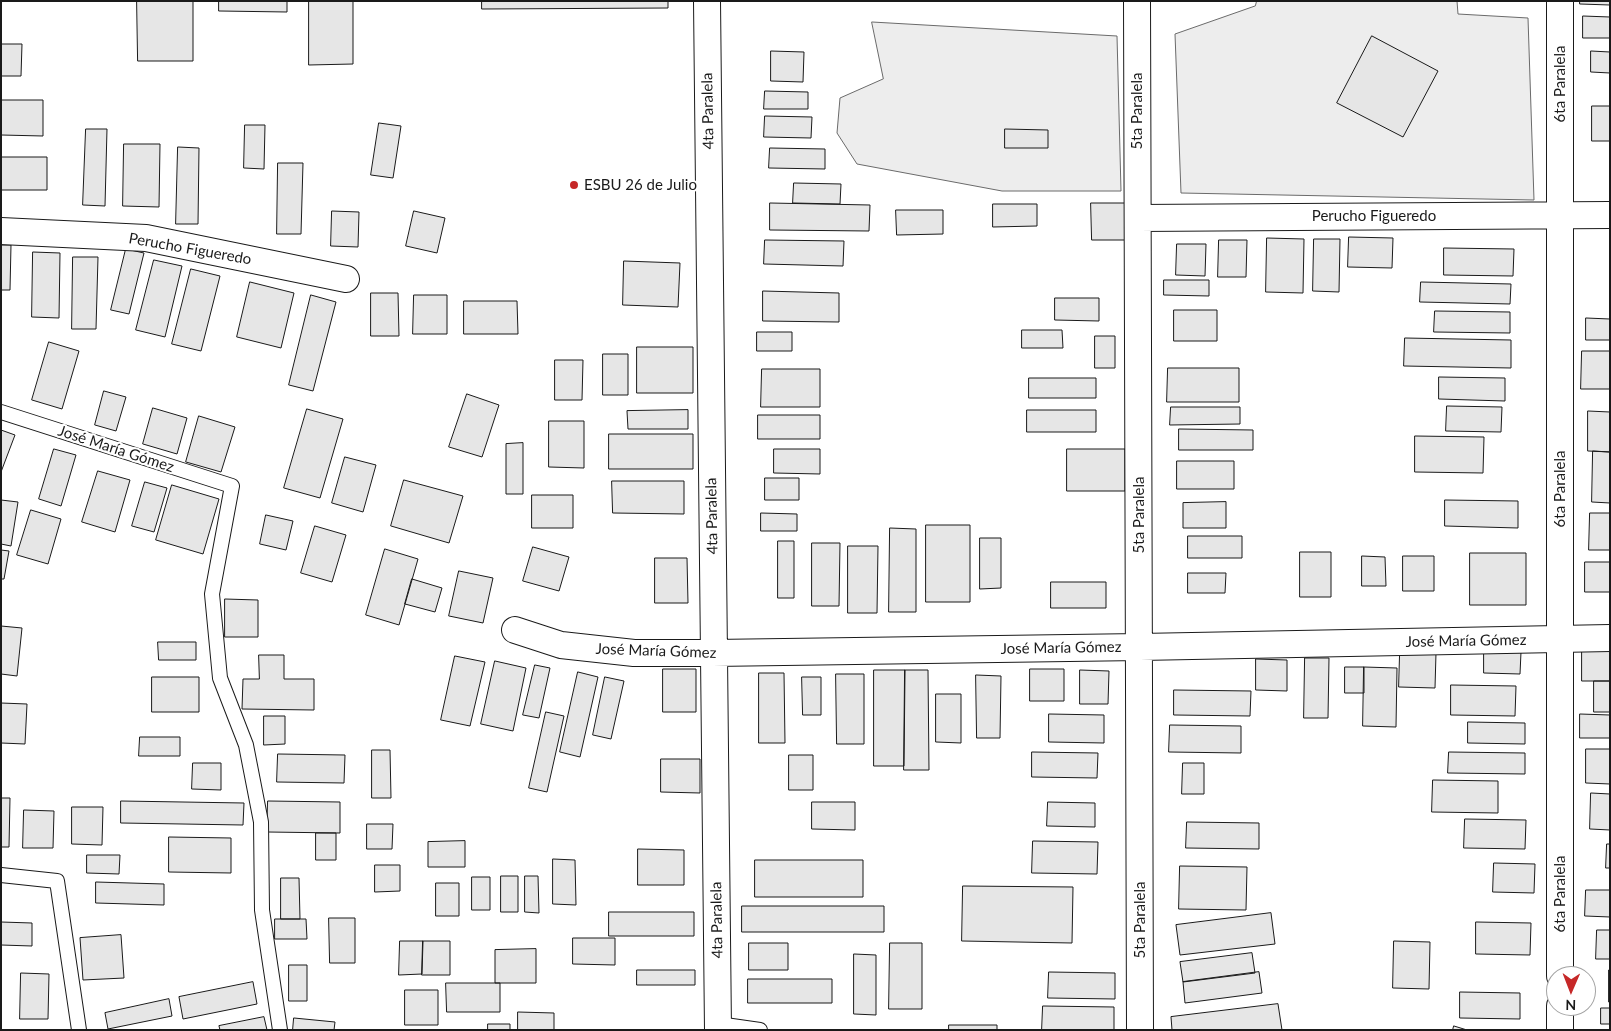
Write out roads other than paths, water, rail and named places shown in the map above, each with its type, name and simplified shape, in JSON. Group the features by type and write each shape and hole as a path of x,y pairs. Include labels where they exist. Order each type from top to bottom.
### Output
{"street":[{"name":"4ta Paralela","path":"707,1 718,1027"},
{"name":"5ta Paralela","path":"1137,1 1140,1030"},
{"name":"6ta Paralela","path":"1560,1 1560,966"},
{"name":"Perucho Figueredo","path":"1138,218 1610,215"},
{"name":"Perucho Figueredo","path":"1,231 146,238 346,279"},
{"name":"José María Gómez","path":"515,630 561,645 634,653 1140,647 1610,638"},
{"path":"1560,1016 1560,1030"}],"lane":[{"name":"José María Gómez","path":"1,412 232,486 212,594 220,678 246,745 261,822 262,910 280,1030"},
{"path":"1,875 57,880 79,1030"},
{"path":"718,1027 760,1030"}],"place":[{"name":"ESBU 26 de Julio","path":"574,185"}]}
